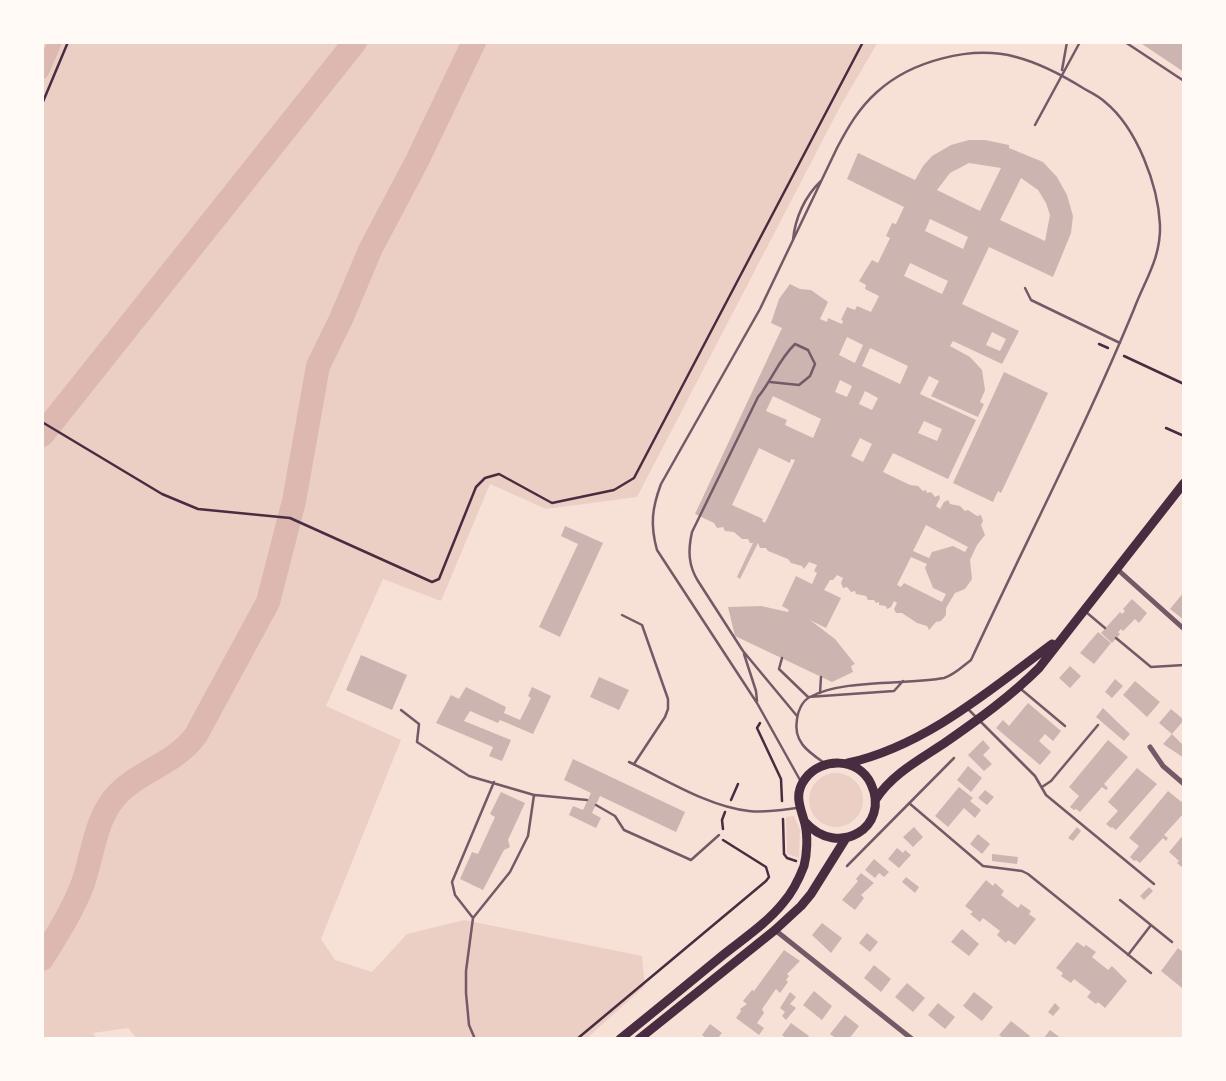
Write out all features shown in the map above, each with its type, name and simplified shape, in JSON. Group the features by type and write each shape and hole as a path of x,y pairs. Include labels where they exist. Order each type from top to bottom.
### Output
{"main road":[{"path":"639,1039 775,930 811,894 846,838 866,827 872,817 876,799 894,776 977,720 1019,688 1039,668 1184,483"},
{"path":"620,1039 783,904 805,864 807,838 799,808 802,785 811,773 826,764 846,763 902,743 968,708 1062,637"},
{"path":"846,763 863,772 871,782 876,799"},
{"path":"804,822 823,837 846,838"}],"street":[{"path":"1116,569 1184,629"},
{"path":"1150,747 1163,766 1184,784"},
{"path":"775,930 912,1039"}],"lane":[{"path":"1062,75 1067,42"},
{"path":"1035,125 1080,42"},
{"path":"1125,42 1184,81"},
{"path":"802,785 757,703 662,559 651,528 652,514 662,484 760,309 793,242 794,224 811,190 823,178 849,125 863,106 897,78 930,63 954,56 993,54 1016,57 1062,75 1106,102 1136,139 1152,178 1160,225 1156,261 1117,352 971,660 947,677 852,686 808,697 797,716 797,734 800,743 826,764"},
{"path":"1025,288 1031,300 1121,343"},
{"path":"770,383 799,385 810,376 815,364 808,350 795,344 786,352 770,383 758,397 691,532 689,547 692,572 743,651 797,716"},
{"path":"1084,610 1105,628"},
{"path":"622,615 642,625 668,699 665,717 634,764"},
{"path":"1116,638 1151,667 1184,665"},
{"path":"743,651 757,691 757,703"},
{"path":"782,659 779,669 808,697 894,691 903,681"},
{"path":"820,693 821,677"},
{"path":"1019,688 1065,726"},
{"path":"968,708 1035,776 1046,795 1154,884"},
{"path":"401,710 419,723 417,742 469,776 534,795 587,800"},
{"path":"1042,787 1051,781 1098,725"},
{"path":"847,866 954,758"},
{"path":"629,762 694,794 728,806 752,812 799,808"},
{"path":"472,918 455,895 452,882 494,782"},
{"path":"475,1039 469,1025 466,993 472,918 510,872 528,836 534,795"},
{"path":"909,803 983,866 1028,874 1151,973"},
{"path":"596,805 615,816 624,830 691,860 719,835"},
{"path":"866,827 876,837"},
{"path":"1120,900 1172,943"},
{"path":"1128,955 1151,925"}],"path":[{"path":"42,104 68,42"},
{"path":"42,422 162,494 198,509 290,518 432,582 439,579 476,487 485,478 499,474 552,503 614,491 634,478 863,42"},
{"path":"1117,352 1184,384"},
{"path":"1166,428 1184,436"},
{"path":"761,720 757,729 780,779 785,854 787,858 798,862"},
{"path":"576,1039 769,877 766,867 724,842 719,835 723,830 722,820 738,784"}],"shaded area":[{"path":"42,42 878,42 841,105 637,497 546,509 490,484 441,601 383,579 326,706 401,740 321,939 335,960 372,972 407,934 464,920 642,956 645,986 586,1039 137,1039 128,1028 93,1033 97,1039 42,1039"},
{"path":"841,773 851,777 859,785 863,800 859,815 851,823 831,827 821,823 813,815 809,795 813,785 821,777"},
{"path":"794,816 800,830 799,858 787,854 786,817"}],"building":[{"path":"1139,42 1184,42 1184,72"},
{"path":"969,140 985,140 1009,145 1009,148 1043,162 1057,177 1067,195 1073,216 1071,233 1053,277 989,247 962,304 1019,331 1002,364 953,341 950,346 970,357 982,370 985,390 980,402 984,404 978,417 931,396 939,381 929,376 920,394 976,420 948,479 893,453 883,472 918,486 927,493 931,492 935,497 939,495 936,506 940,509 948,500 950,504 960,506 965,511 981,515 985,535 970,560 972,579 965,589 955,593 946,608 946,615 929,630 927,626 902,613 896,613 894,609 897,603 894,601 887,609 886,606 879,605 879,602 868,600 866,596 851,592 847,587 843,588 843,578 837,575 830,580 824,590 841,598 826,628 810,620 835,639 855,664 851,666 853,672 832,682 735,636 728,607 761,606 788,612 789,610 782,606 796,576 812,584 817,565 809,562 804,569 766,548 760,548 758,543 740,579 737,577 753,543 734,532 725,531 723,527 717,528 714,523 695,514 782,328 771,323 779,299 790,284 811,290 828,302 820,319 827,322 828,318 842,324 847,307 855,310 857,306 871,312 879,296 865,289 866,285 859,281 872,260 878,263 890,238 886,236 892,223 896,224 904,207 847,179 858,153 915,180 932,156 951,145","holes":["969,163 1001,168 980,211 937,190 950,173","1021,178 1038,190 1050,215 1045,241 1000,220","930,219 968,237 963,249 925,231","910,263 948,281 942,294 904,276","992,332 1006,339 1000,351 986,345","847,337 863,345 855,363 839,355","870,348 908,366 900,384 862,366","840,380 852,386 847,397 835,392","865,391 878,398 872,410 859,404","773,396 821,419 813,438 785,425 787,420 766,411","924,421 942,429 937,441 918,433","860,438 872,444 863,462 851,456","759,448 790,463 791,459 795,460 765,523 763,519 732,505","926,525 968,547 965,552 953,546 932,552 929,558 913,551","911,557 927,564 925,568 933,588 946,594 942,602 904,583 901,587 897,585"]},
{"path":"1004,372 1048,393 1001,493 998,491 993,502 953,483"},
{"path":"565,526 603,543 560,637 539,627 578,544 561,536"},
{"path":"1184,592 1184,620 1170,609"},
{"path":"1132,599 1147,613 1139,623 1135,619 1123,631 1121,629 1112,643 1101,633 1120,612 1122,614 1125,611 1123,609"},
{"path":"1098,632 1111,643 1094,664 1080,653"},
{"path":"361,655 407,675 392,710 346,690"},
{"path":"1070,666 1081,676 1070,688 1059,678"},
{"path":"599,677 629,690 619,710 590,697"},
{"path":"1115,679 1123,686 1112,698 1105,692"},
{"path":"1135,681 1160,702 1147,717 1123,695"},
{"path":"466,687 506,707 504,713 520,720 531,698 528,696 532,687 551,696 533,734 470,711 464,721 511,740 502,761 489,756 493,747 436,723 451,695 459,699"},
{"path":"1028,703 1061,731 1053,741 1045,734 1039,741 1051,752 1040,765 996,728 1003,720 1009,726"},
{"path":"1103,708 1130,734 1124,741 1096,717"},
{"path":"1171,709 1184,720 1172,734 1159,723"},
{"path":"1172,734 1182,744 1184,742 1184,758 1163,744"},
{"path":"983,740 990,748 983,755 992,764 984,771 968,755"},
{"path":"1108,740 1128,757 1104,784 1108,788 1106,790 1102,787 1080,812 1074,810 1070,807 1079,796 1069,787"},
{"path":"573,759 685,812 676,832 600,796 592,813 601,818 596,828 569,815 573,806 583,810 591,793 564,780"},
{"path":"968,766 982,778 971,792 957,780"},
{"path":"1137,768 1157,784 1116,830 1106,824 1118,811 1108,802"},
{"path":"959,787 973,798 970,801 981,810 975,818 964,808 948,827 935,816"},
{"path":"985,790 994,797 987,805 978,798"},
{"path":"1168,791 1184,804 1184,813 1164,835 1168,838 1166,841 1163,838 1140,863 1134,861 1130,857 1139,846 1129,838"},
{"path":"501,792 525,803 508,840 510,847 504,850 483,890 460,879 472,852 478,854 495,817 490,814"},
{"path":"914,827 923,837 913,847 903,837"},
{"path":"1077,827 1081,831 1073,841 1068,838"},
{"path":"978,834 990,844 982,854 970,844"},
{"path":"1184,834 1184,869 1169,852"},
{"path":"897,848 911,855 899,868 888,859"},
{"path":"992,854 1018,857 1017,864 992,861"},
{"path":"874,859 889,872 884,877 879,873 875,878 865,870"},
{"path":"861,873 874,883 861,895 864,898 855,910 842,900 858,881 856,879"},
{"path":"906,877 919,887 915,893 902,882"},
{"path":"986,880 993,886 995,883 1004,891 1001,895 1018,908 1021,904 1031,911 1029,914 1036,919 1015,945 1008,940 1006,943 997,935 1000,931 983,918 980,922 965,906"},
{"path":"1149,887 1153,891 1144,900 1140,896"},
{"path":"822,923 842,938 831,953 812,935"},
{"path":"962,929 979,944 969,956 951,942"},
{"path":"867,933 878,942 870,952 859,943"},
{"path":"1077,942 1096,952 1092,957 1108,970 1112,966 1127,981 1105,1008 1087,997 1091,992 1074,979 1071,983 1061,976 1063,973 1056,968"},
{"path":"1178,948 1184,953 1182,988 1161,971"},
{"path":"784,950 800,961 787,974 788,982 780,993 776,989 762,1009 764,1013 757,1023 764,1028 759,1035 736,1018 740,1009 747,1004 743,1001 754,991"},
{"path":"874,965 891,979 881,992 864,978"},
{"path":"907,983 925,998 913,1012 895,997"},
{"path":"814,991 832,1006 822,1020 803,1005"},
{"path":"790,992 796,997 790,1004 796,1008 786,1020 782,1016 785,1012 780,1008"},
{"path":"974,992 993,1007 982,1021 963,1006"},
{"path":"938,1003 955,1017 945,1029 928,1015"},
{"path":"1055,1003 1060,1008 1053,1016 1048,1012"},
{"path":"845,1015 859,1026 849,1039 837,1039 830,1034"},
{"path":"1011,1021 1030,1036 1027,1039 1004,1039 999,1035"},
{"path":"791,1023 809,1036 806,1039 787,1039 782,1035"},
{"path":"710,1024 722,1033 717,1039 707,1039 702,1035"},
{"path":"1050,1030 1062,1039 1043,1039"}],"waterway":[{"path":"42,72 55,42"},
{"path":"42,435 355,42"},
{"path":"42,959 79,893 108,806 124,788 177,754 196,735 268,602 294,501 318,366 371,248 417,161 474,42"}]}
